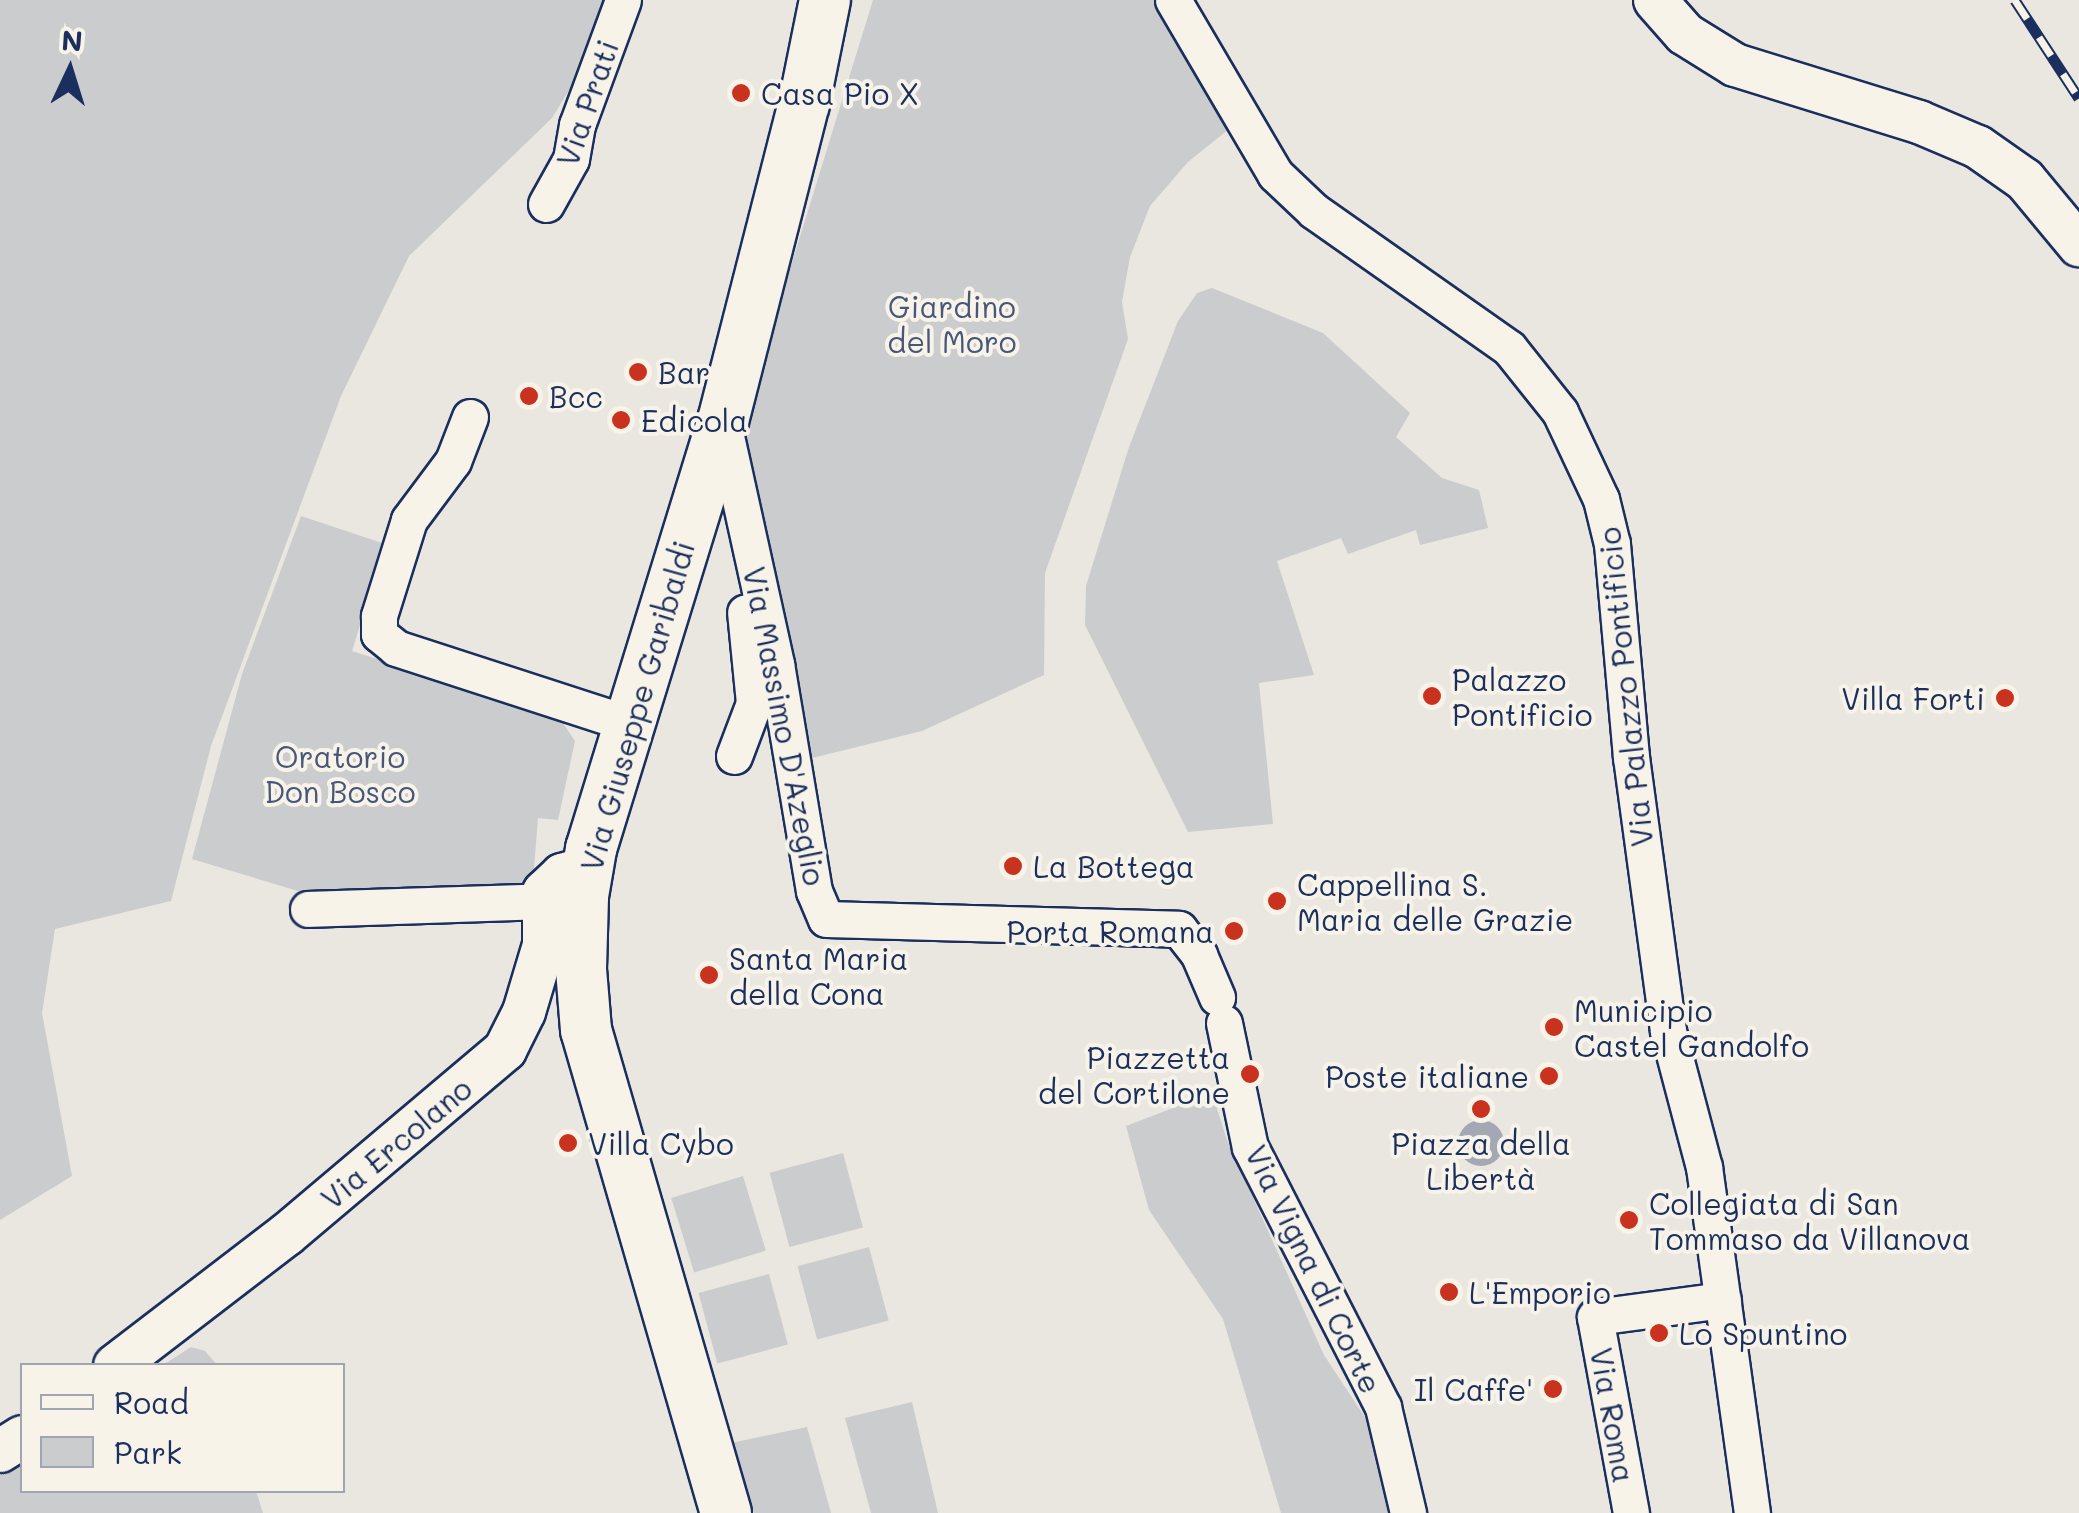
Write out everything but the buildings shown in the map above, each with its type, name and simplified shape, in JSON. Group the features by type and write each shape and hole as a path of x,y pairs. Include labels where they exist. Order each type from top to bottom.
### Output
{"main road":[{"name":"Via Giuseppe Garibaldi","path":"726,1513 586,1030 581,969 587,868 723,422 817,49 825,0"}],"street":[{"name":"Via Prati","path":"546,204 571,160 577,126 623,0"},
{"name":"Via Palazzo Pontificio","path":"1173,0 1275,174 1314,211 1509,348 1552,401 1593,478 1612,544 1631,757 1668,1031 1704,1167 1752,1513"},
{"path":"1656,0 1685,34 1735,65 1919,122 1978,146 2025,180 2079,246"},
{"path":"470,416 453,461 409,520 378,616 380,634 396,648 630,724"},
{"name":"Via Massimo D'Azeglio","path":"723,422 760,586 814,891 826,918 1178,929"},
{"path":"734,756 754,704 745,608 760,586"},
{"path":"308,909 543,901 549,886 562,875 587,868"},
{"name":"Via Ercolano","path":"119,1363 286,1235 504,1050 520,1024 544,946 543,901"},
{"name":"Via Vigna di Corte","path":"1178,929 1198,954 1220,1010 1250,1147 1383,1407 1408,1513"},
{"name":"Via Roma","path":"1631,1513 1596,1317 1723,1300"}],"green space":[{"path":"0,0 617,0 611,22 552,118 409,256 341,396 211,746 171,901 55,929 42,1013 72,1176 0,1220"},
{"name":"Giardino del Moro","path":"873,0 1159,0 1229,129 1188,162 1150,206 1130,257 1122,302 1128,339 1045,573 1044,675 922,731 808,759 797,676 749,490 741,428"},
{"path":"1212,288 1323,333 1410,413 1396,437 1442,478 1479,490 1488,528 1420,545 1416,530 1348,554 1341,538 1277,561 1314,675 1259,683 1273,824 1188,832 1085,625 1086,586 1129,447 1178,321 1197,293"},
{"name":"Oratorio Don Bosco","path":"301,516 385,544 352,651 559,717 575,741 558,820 538,818 532,893 458,886 311,895 192,859 242,674"},
{"path":"1212,1093 1227,1140 1324,1355 1372,1428 1394,1513 1281,1513 1223,1319 1149,1210 1126,1126"},
{"path":"843,1153 863,1227 790,1247 770,1173"},
{"path":"743,1176 766,1251 694,1273 671,1198"},
{"path":"869,1247 889,1320 817,1340 798,1266"},
{"path":"769,1274 788,1345 717,1363 698,1293"},
{"path":"191,1347 205,1351 215,1363 166,1363"},
{"path":"912,1402 938,1513 871,1513 845,1418"},
{"path":"807,1427 831,1513 754,1513 731,1443"},
{"path":"20,1459 20,1493 257,1493 263,1513 0,1513 0,1472"}],"shaded area":[{"path":"1481,1120 1497,1127 1504,1143 1497,1159 1481,1166 1465,1159 1458,1143 1465,1127"}],"railway":[{"path":"2015,0 2079,98"}],"place":[{"name":"Casa Pio X","path":"741,93"},
{"name":"Bar","path":"638,372"},
{"name":"Bcc","path":"529,396"},
{"name":"Edicola","path":"621,420"},
{"name":"Palazzo Pontificio","path":"1432,696"},
{"name":"Villa Forti","path":"2005,698"},
{"name":"La Bottega","path":"1013,866"},
{"name":"Cappellina S. Maria delle Grazie","path":"1277,901"},
{"name":"Porta Romana","path":"1234,931"},
{"name":"Santa Maria della Cona","path":"709,975"},
{"name":"Municipio Castel Gandolfo","path":"1554,1027"},
{"name":"Piazzetta del Cortilone","path":"1250,1074"},
{"name":"Poste italiane","path":"1549,1076"},
{"name":"Piazza della Libertà","path":"1481,1109"},
{"name":"Villa Cybo","path":"568,1143"},
{"name":"Collegiata di San Tommaso da Villanova","path":"1629,1220"},
{"name":"L'Emporio","path":"1449,1292"},
{"name":"Lo Spuntino","path":"1659,1333"},
{"name":"Il Caffe'","path":"1553,1389"}]}
